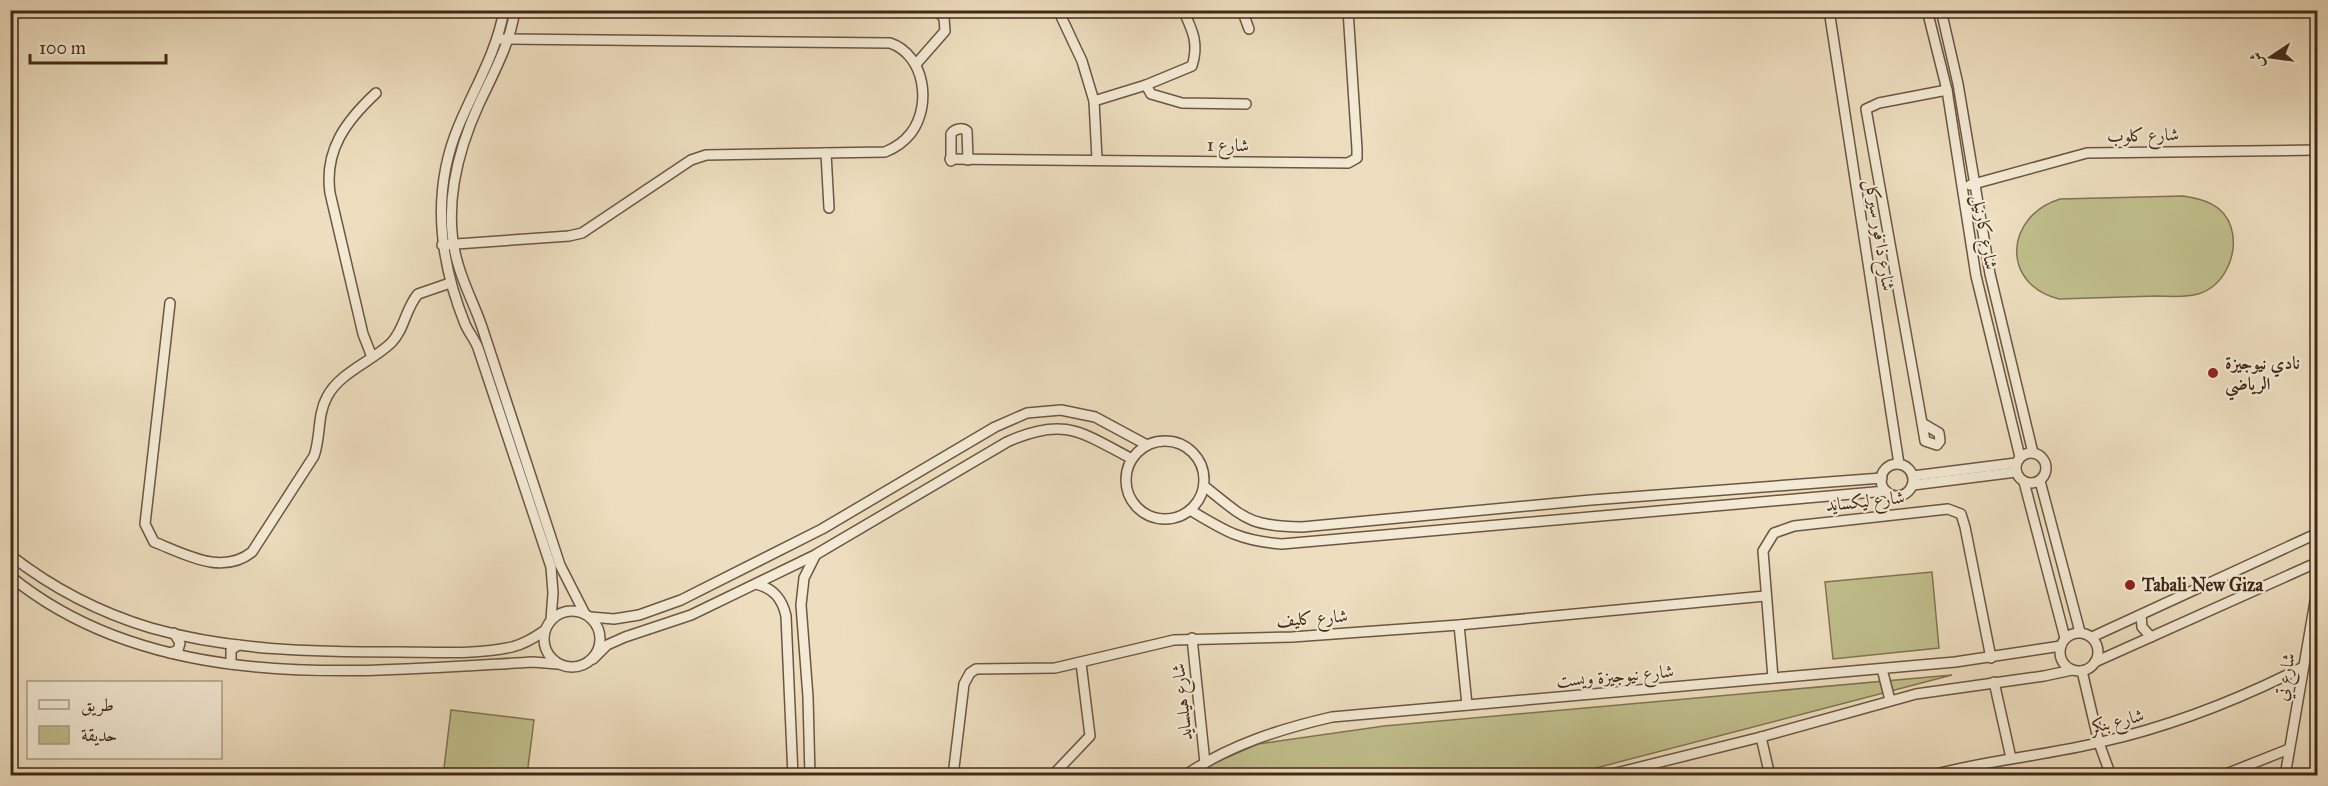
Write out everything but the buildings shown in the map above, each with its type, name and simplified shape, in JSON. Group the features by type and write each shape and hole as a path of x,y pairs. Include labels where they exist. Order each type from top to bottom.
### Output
{"street":[{"path":"504,10 497,39 448,156 442,185 442,245 450,283 465,323 478,348 556,566 600,633 598,651 593,658"},
{"path":"515,10 508,39 460,154 452,199 454,244 464,285 478,317 521,464"},
{"path":"917,63 945,31 944,18 936,10"},
{"path":"1059,10 1082,61 1094,101 1097,159"},
{"path":"1094,101 1146,85 1192,66 1197,50 1195,36 1183,10"},
{"path":"1242,10 1249,29"},
{"name":"شارع ذا فور سيركل","path":"1829,10 1899,465"},
{"name":"شارع كارنيل","path":"1927,10 1947,90 1960,187 1976,276 2017,464"},
{"name":"شارع كارنيل","path":"1941,10 1958,84 1990,274 2033,453"},
{"name":"شارع 1","path":"968,160 967,131 956,130 951,134 951,160 968,160 1097,159 1348,163 1357,158 1347,11"},
{"path":"442,245 568,236 582,232 691,160 706,155 885,153 904,141 921,113 922,93 917,63 900,46 878,42 786,44 497,39"},
{"path":"1146,85 1151,94 1182,103 1246,104"},
{"path":"1922,423 1866,109 1879,103 1947,90"},
{"path":"372,357 363,334 330,193 328,175 332,156 343,130 376,93"},
{"name":"شارع كلوب","path":"1960,187 2087,153 2318,150"},
{"path":"826,153 829,208"},
{"path":"1976,276 1990,274"},
{"path":"170,303 145,524 154,542 209,562 227,564 244,558 252,552 314,456 320,442 322,409 334,386 398,335 418,294 450,283"},
{"path":"465,323 478,317"},
{"path":"551,619 567,611 614,619 639,615 681,600 822,529 995,427 1027,413 1062,410 1095,417 1147,445"},
{"path":"10,576 31,593 66,614 105,632 170,653 231,664 343,670 533,662 574,668 593,658 607,645 691,615 815,555 1007,441 1033,430 1059,428 1084,433 1132,459"},
{"path":"1165,441 1186,447 1201,464 1204,486 1200,497 1190,510 1166,519 1154,518 1142,512 1133,503 1126,478 1132,459 1147,445 1165,441"},
{"path":"1913,480 2017,464 2033,453 2045,461 2045,474 2040,481"},
{"path":"2017,464 2059,606 2063,663 2077,670 2111,776"},
{"path":"1190,510 1233,536 1257,542 1282,544 1886,491 1901,496 1908,492 1913,480 1908,468 1899,465 1887,469 1882,478 1886,491"},
{"path":"1204,486 1242,517 1260,525 1302,527 1591,500 1882,478"},
{"path":"2024,482 2040,481"},
{"path":"2040,481 2079,632"},
{"path":"892,489 902,504"},
{"name":"شارع ليكسايد","path":"1773,678 1763,551 1774,533 1783,528 1955,509 1961,514 1965,527 1991,658"},
{"path":"2079,632 2092,637 2318,533"},
{"path":"10,555 84,602 149,627 238,645 296,651 425,652 510,647 529,642 544,631 551,619 556,566"},
{"path":"810,776 808,697 801,605 804,578 815,555"},
{"path":"1604,776 1761,737 1890,700 2077,670 2318,562"},
{"path":"756,584 773,591 784,607 791,695 793,776"},
{"name":"شارع تي","path":"2285,776 2318,584"},
{"name":"شارع كليف","path":"953,776 964,684 970,673 982,668 1033,669 1081,663 1154,644 1192,638 1292,637 1459,625 1765,596"},
{"path":"2059,606 2072,603"},
{"path":"784,607 801,605"},
{"path":"2141,615 2142,627 2151,637"},
{"path":"1459,625 1467,705"},
{"path":"544,631 545,650 558,664"},
{"path":"2063,642 2079,632"},
{"path":"170,653 178,650 180,643 174,633"},
{"path":"2092,637 2098,652 2095,662"},
{"name":"شارع هيلسايد","path":"1192,638 1204,763"},
{"name":"شارع نيوجيزة ويست","path":"1184,776 1204,763 1271,733 1332,717 1991,658 2063,642"},
{"path":"231,664 231,650 238,645"},
{"path":"1052,776 1089,736 1081,663"},
{"name":"شارع بنكر","path":"1929,776 2011,758 2099,743 2191,717 2229,703 2303,668"},
{"path":"1882,669 1890,700"},
{"path":"1994,682 2011,758"},
{"path":"1761,737 1770,776"},
{"path":"2222,776 2289,749"}],"green space":[{"path":"2183,196 2206,201 2218,208 2228,219 2233,237 2228,267 2216,284 2198,294 2059,299 2040,291 2027,279 2019,265 2017,250 2020,234 2028,220 2042,208 2060,199"},
{"path":"1932,572 1939,648 1833,659 1825,582"},
{"path":"1952,675 1569,775 1184,776 1258,744 1384,726"},
{"path":"451,710 534,720 527,775 444,768"}],"place":[{"name":"نادي نيوجيزة الرياضي","path":"2213,373"},
{"name":"Tabali New Giza","path":"2130,585"}]}
